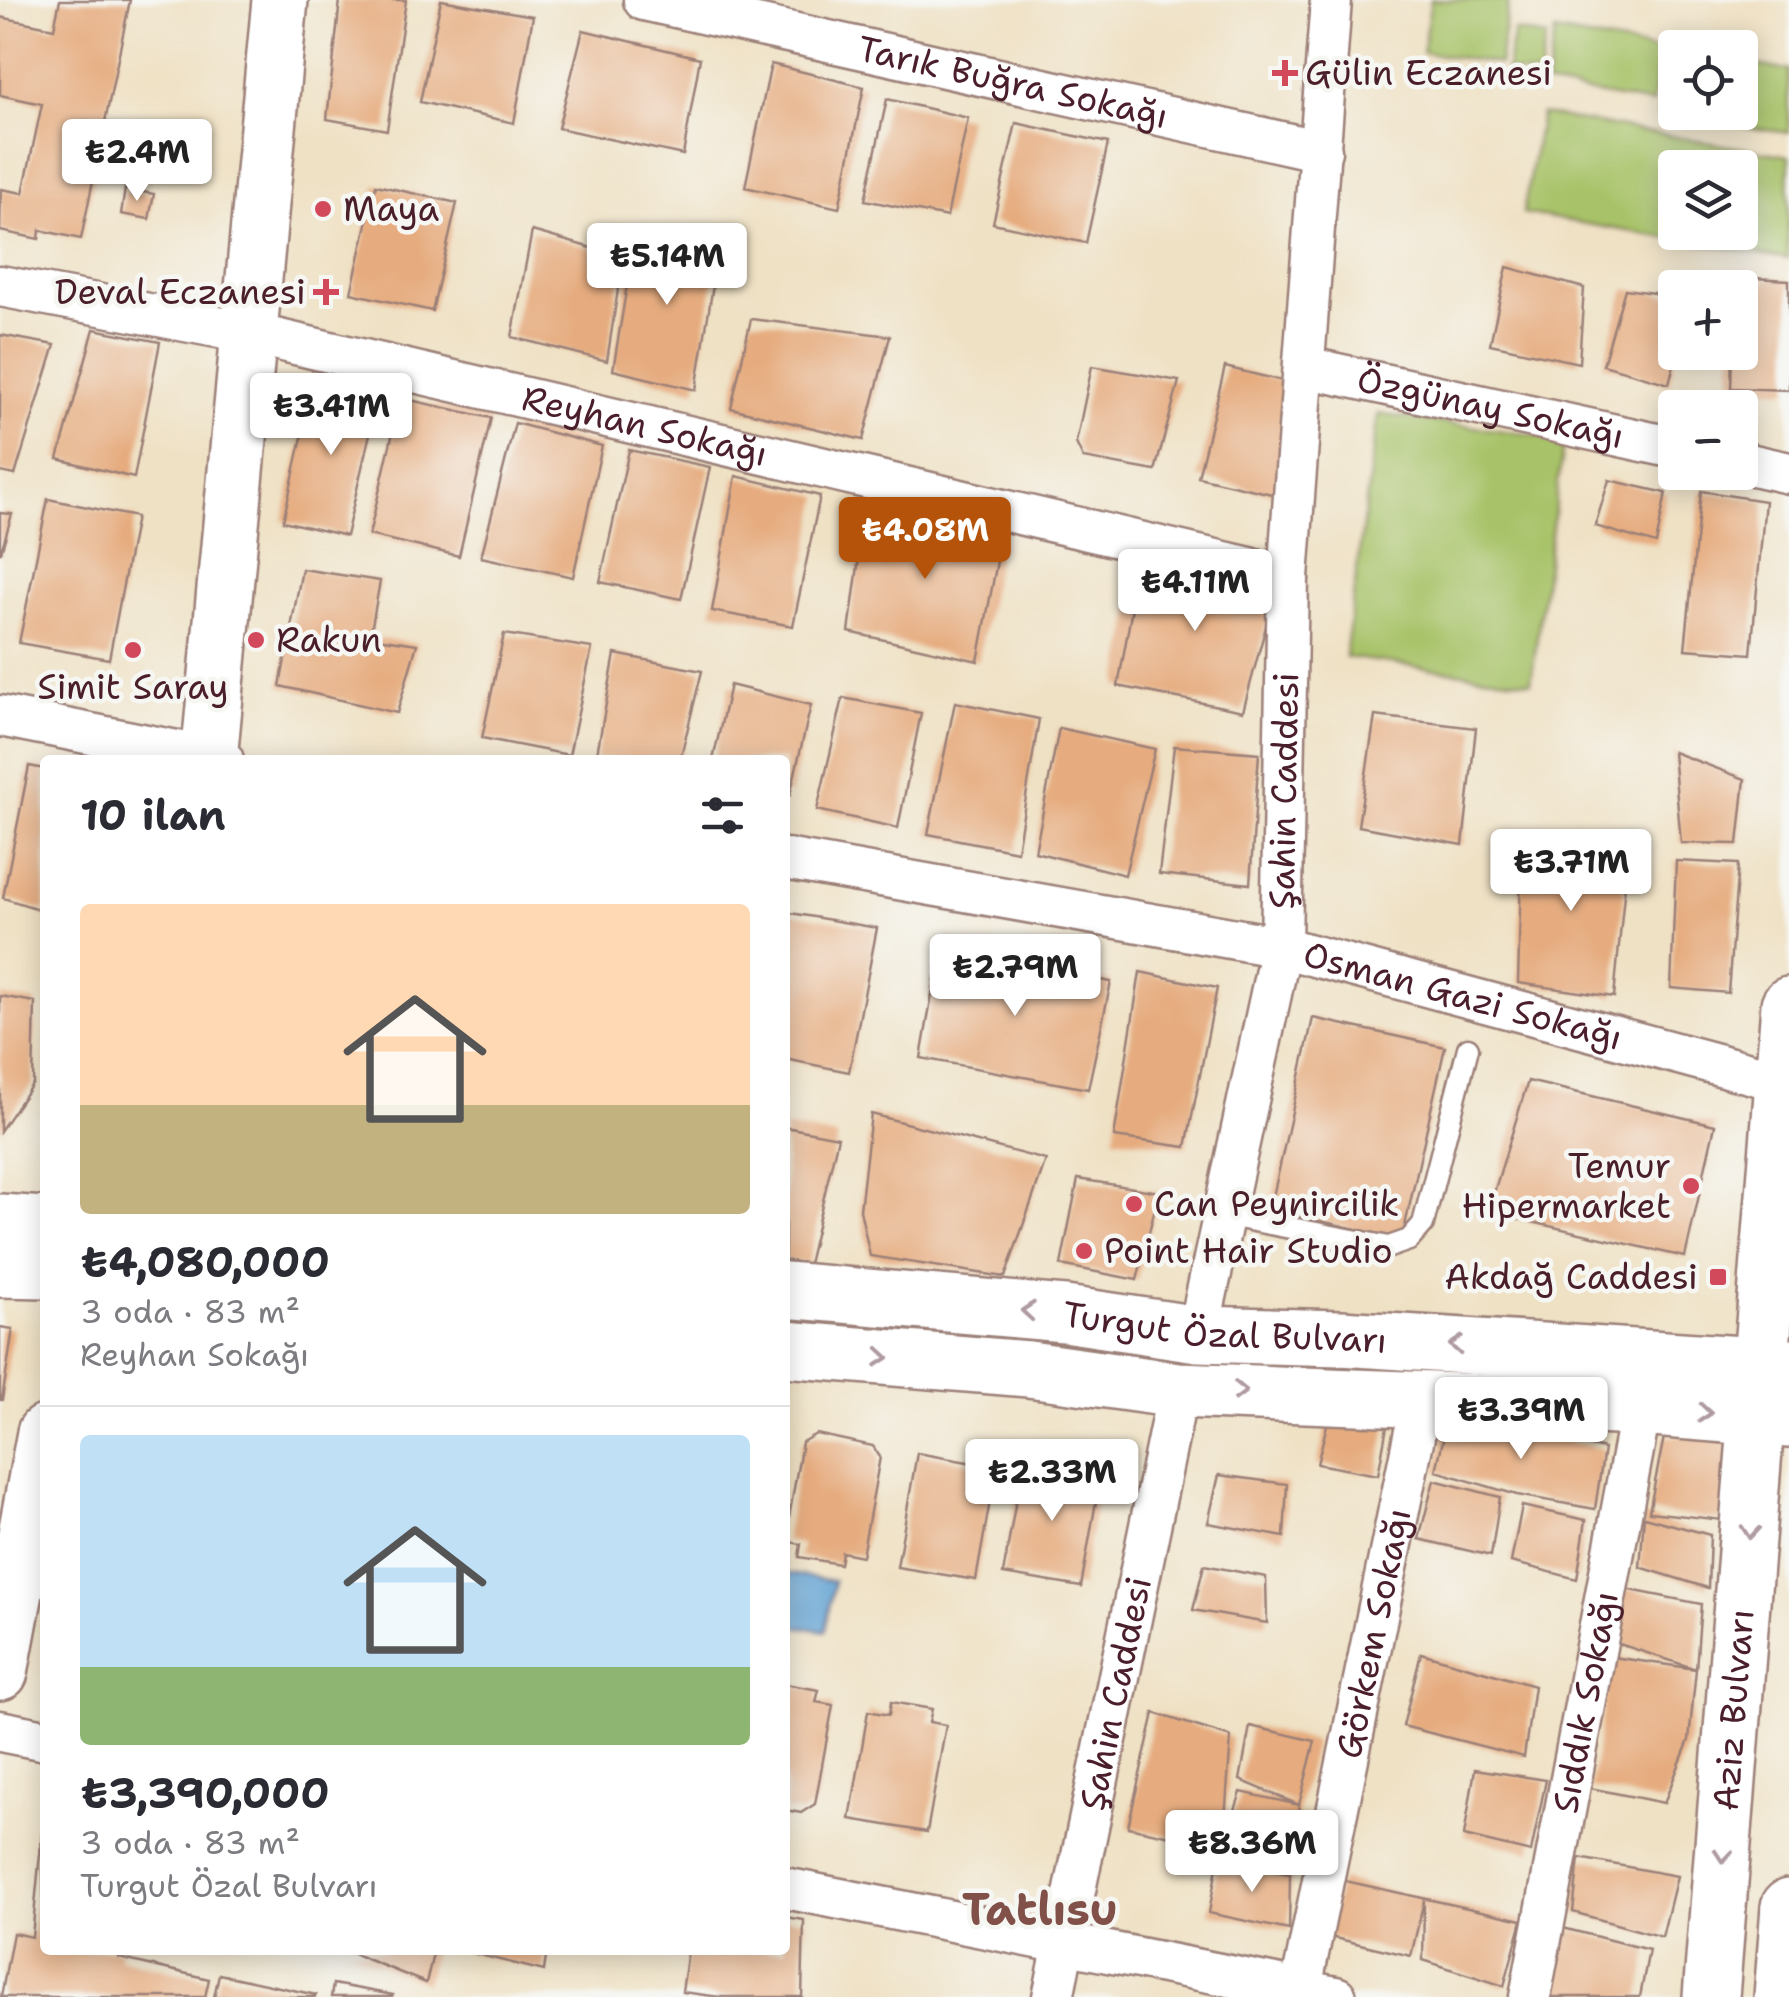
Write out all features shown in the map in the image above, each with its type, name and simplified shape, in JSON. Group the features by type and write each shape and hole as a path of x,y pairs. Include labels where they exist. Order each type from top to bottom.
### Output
{"main road":[{"path":"214,755 280,0"},
{"name":"Aziz Bulvarı","path":"1711,1997 1775,1392 1783,1082 1789,1005"},
{"path":"0,1222 40,1222"},
{"path":"0,1269 40,1270"},
{"name":"Turgut Özal Bulvarı","path":"790,1290 1065,1314 1198,1334 1341,1338 1775,1392"},
{"name":"Turgut Özal Bulvarı","path":"790,1349 1029,1369 1178,1390 1641,1408 1775,1392"},
{"path":"0,1672 40,1459"},
{"path":"1782,1997 1789,1907"}],"street":[{"name":"Tarık Buğra Sokağı","path":"644,0 1321,151"},
{"name":"Şahin Caddesi","path":"1198,1334 1281,947 1288,577 1331,0"},
{"name":"Reyhan Sokağı","path":"0,286 249,334 1288,577"},
{"name":"Özgünay Sokağı","path":"1305,367 1658,444"},
{"path":"1758,466 1789,473"},
{"path":"0,716 194,755"},
{"name":"Osman Gazi Sokağı","path":"790,860 1281,947 1783,1082"},
{"path":"0,1208 40,1220"},
{"name":"Şahin Caddesi","path":"1053,1997 1178,1390"},
{"name":"Görkem Sokağı","path":"1319,1992 1422,1398"},
{"name":"Sıddık Sokağı","path":"1530,1997 1641,1408"},
{"path":"0,1731 40,1739"},
{"path":"790,1889 1319,1992"}],"lane":[{"path":"1224,1216 1389,1248 1409,1240 1423,1224 1468,1048"}],"green space":[{"path":"1431,0 1509,0 1499,64 1422,52"},
{"path":"1514,31 1546,37 1539,76 1506,71"},
{"path":"1555,32 1658,50 1652,104 1546,85"},
{"path":"1758,66 1789,70 1789,133 1758,129"},
{"path":"1541,114 1754,150 1658,150 1658,236 1523,213"},
{"path":"1758,151 1789,156 1788,259 1736,250 1758,250"},
{"path":"1378,414 1564,439 1531,682 1345,657"}],"water":[{"path":"790,1574 834,1581 825,1631 790,1626"}],"building":[{"path":"60,0 130,0 81,239 40,230 39,239 0,231 1,189 23,193 42,104 0,95 0,17 54,28"},
{"path":"340,0 406,0 387,130 327,119"},
{"path":"441,0 533,16 514,123 420,102"},
{"path":"583,30 700,58 683,155 558,128"},
{"path":"771,64 864,87 839,208 745,187"},
{"path":"887,99 968,118 947,217 865,200"},
{"path":"1016,123 1108,143 1086,243 993,223"},
{"path":"376,185 457,203 432,311 351,293"},
{"path":"125,189 154,194 149,219 121,214"},
{"path":"532,231 623,257 607,361 512,337"},
{"path":"636,231 720,242 696,390 613,370"},
{"path":"1507,267 1584,288 1579,363 1490,344"},
{"path":"1758,278 1789,280 1789,390 1731,388 1732,370 1758,370"},
{"path":"1625,289 1658,294 1658,370 1672,370 1669,384 1603,365"},
{"path":"751,319 890,336 863,440 731,408"},
{"path":"94,329 160,342 134,478 58,459"},
{"path":"0,335 55,345 15,475 0,472"},
{"path":"1092,366 1179,381 1155,471 1083,458 1076,443"},
{"path":"1225,367 1303,386 1276,495 1198,477"},
{"path":"315,380 379,395 346,536 283,521"},
{"path":"401,398 491,418 459,556 369,535"},
{"path":"515,423 602,446 573,577 481,557"},
{"path":"629,450 710,467 681,599 600,582"},
{"path":"736,476 820,496 793,626 712,611"},
{"path":"1609,480 1666,493 1656,544 1595,526"},
{"path":"1701,491 1765,501 1751,654 1685,649"},
{"path":"48,499 136,517 109,659 19,643"},
{"path":"878,503 1003,530 978,661 849,632 862,536 875,525"},
{"path":"0,513 12,514 1,552 0,552"},
{"path":"1141,558 1277,585 1243,711 1118,686"},
{"path":"302,569 380,581 370,637 417,644 397,713 280,686"},
{"path":"504,634 592,648 569,755 482,738"},
{"path":"615,654 702,671 681,755 597,755"},
{"path":"730,685 811,705 790,795 790,755 714,755"},
{"path":"843,698 921,713 898,828 817,810"},
{"path":"955,702 1039,719 1017,851 928,834"},
{"path":"1375,716 1476,728 1463,845 1358,826"},
{"path":"1059,728 1155,749 1125,875 1035,852"},
{"path":"1174,746 1259,753 1250,884 1159,874"},
{"path":"1673,752 1745,779 1738,844 1681,843"},
{"path":"29,766 40,768 40,909 3,898"},
{"path":"1522,837 1629,843 1614,997 1518,983"},
{"path":"1676,861 1738,864 1728,993 1671,988"},
{"path":"790,913 877,928 849,1072 790,1060"},
{"path":"940,947 1111,982 1088,1089 921,1058"},
{"path":"1140,972 1217,988 1186,1147 1114,1137"},
{"path":"0,996 35,1002 33,1083 0,1131"},
{"path":"1313,1018 1445,1047 1402,1239 1270,1210"},
{"path":"1528,1081 1715,1125 1685,1257 1488,1212"},
{"path":"871,1114 1046,1160 1005,1277 870,1256 860,1210"},
{"path":"790,1128 838,1137 808,1264 790,1261"},
{"path":"1078,1179 1159,1192 1137,1280 1061,1265"},
{"path":"0,1327 13,1329 2,1400 0,1400"},
{"path":"1449,1414 1604,1449 1595,1509 1517,1495 1436,1471"},
{"path":"1328,1421 1388,1421 1378,1475 1317,1464"},
{"path":"1741,1430 1722,1520 1649,1512 1664,1437"},
{"path":"816,1434 873,1446 880,1457 862,1556 842,1552 840,1564 799,1557 801,1544 790,1542 790,1512 802,1442"},
{"path":"917,1453 996,1467 976,1580 897,1567"},
{"path":"1023,1460 1101,1473 1081,1587 1003,1574"},
{"path":"1219,1475 1287,1484 1284,1537 1208,1523"},
{"path":"1434,1480 1500,1497 1491,1556 1419,1539"},
{"path":"1522,1506 1586,1520 1577,1579 1511,1562"},
{"path":"1644,1517 1710,1535 1708,1588 1640,1567"},
{"path":"1204,1565 1266,1577 1267,1623 1193,1610"},
{"path":"1625,1589 1701,1604 1696,1669 1610,1641"},
{"path":"1421,1653 1534,1686 1524,1757 1403,1726"},
{"path":"1612,1657 1696,1669 1689,1740 1664,1803 1590,1788"},
{"path":"790,1685 819,1690 816,1702 833,1705 815,1804 801,1813 790,1811"},
{"path":"891,1702 932,1709 929,1722 946,1725 927,1832 850,1819 868,1711 889,1715"},
{"path":"1154,1713 1231,1737 1223,1847 1128,1827"},
{"path":"1250,1726 1315,1741 1299,1805 1240,1780"},
{"path":"1475,1769 1546,1780 1531,1852 1464,1836"},
{"path":"1241,1792 1299,1805 1290,1874 1223,1847"},
{"path":"40,1853 40,1955 119,1955 209,1979 205,1997 1,1997 13,1933 32,1937"},
{"path":"1579,1858 1677,1876 1662,1937 1573,1912"},
{"path":"1218,1861 1290,1874 1289,1930 1209,1913"},
{"path":"1341,1880 1522,1920 1504,1986 1423,1960 1424,1900 1411,1956 1326,1936"},
{"path":"790,1918 804,1920 802,1997 720,1997 682,1992 687,1955 790,1955"},
{"path":"1559,1927 1649,1950 1640,1997 1546,1997"},
{"path":"356,1955 433,1955 426,1983"},
{"path":"480,1955 546,1955 544,1971"},
{"path":"219,1974 316,1995 214,1997"},
{"path":"333,1984 393,1995 331,1997"}],"place":[{"name":"Gülin Eczanesi","path":"1285,73"},
{"name":"Maya","path":"323,209"},
{"name":"Deval Eczanesi","path":"326,292"},
{"name":"Rakun","path":"256,640"},
{"name":"Simit Saray","path":"133,650"},
{"name":"Temur Hipermarket","path":"1691,1186"},
{"name":"Can Peynircilik","path":"1134,1204"},
{"name":"Point Hair Studio","path":"1084,1251"},
{"name":"Akdağ Caddesi","path":"1718,1277"}],"district":[{"name":"Tatlısu","path":"1040,1909"}]}
